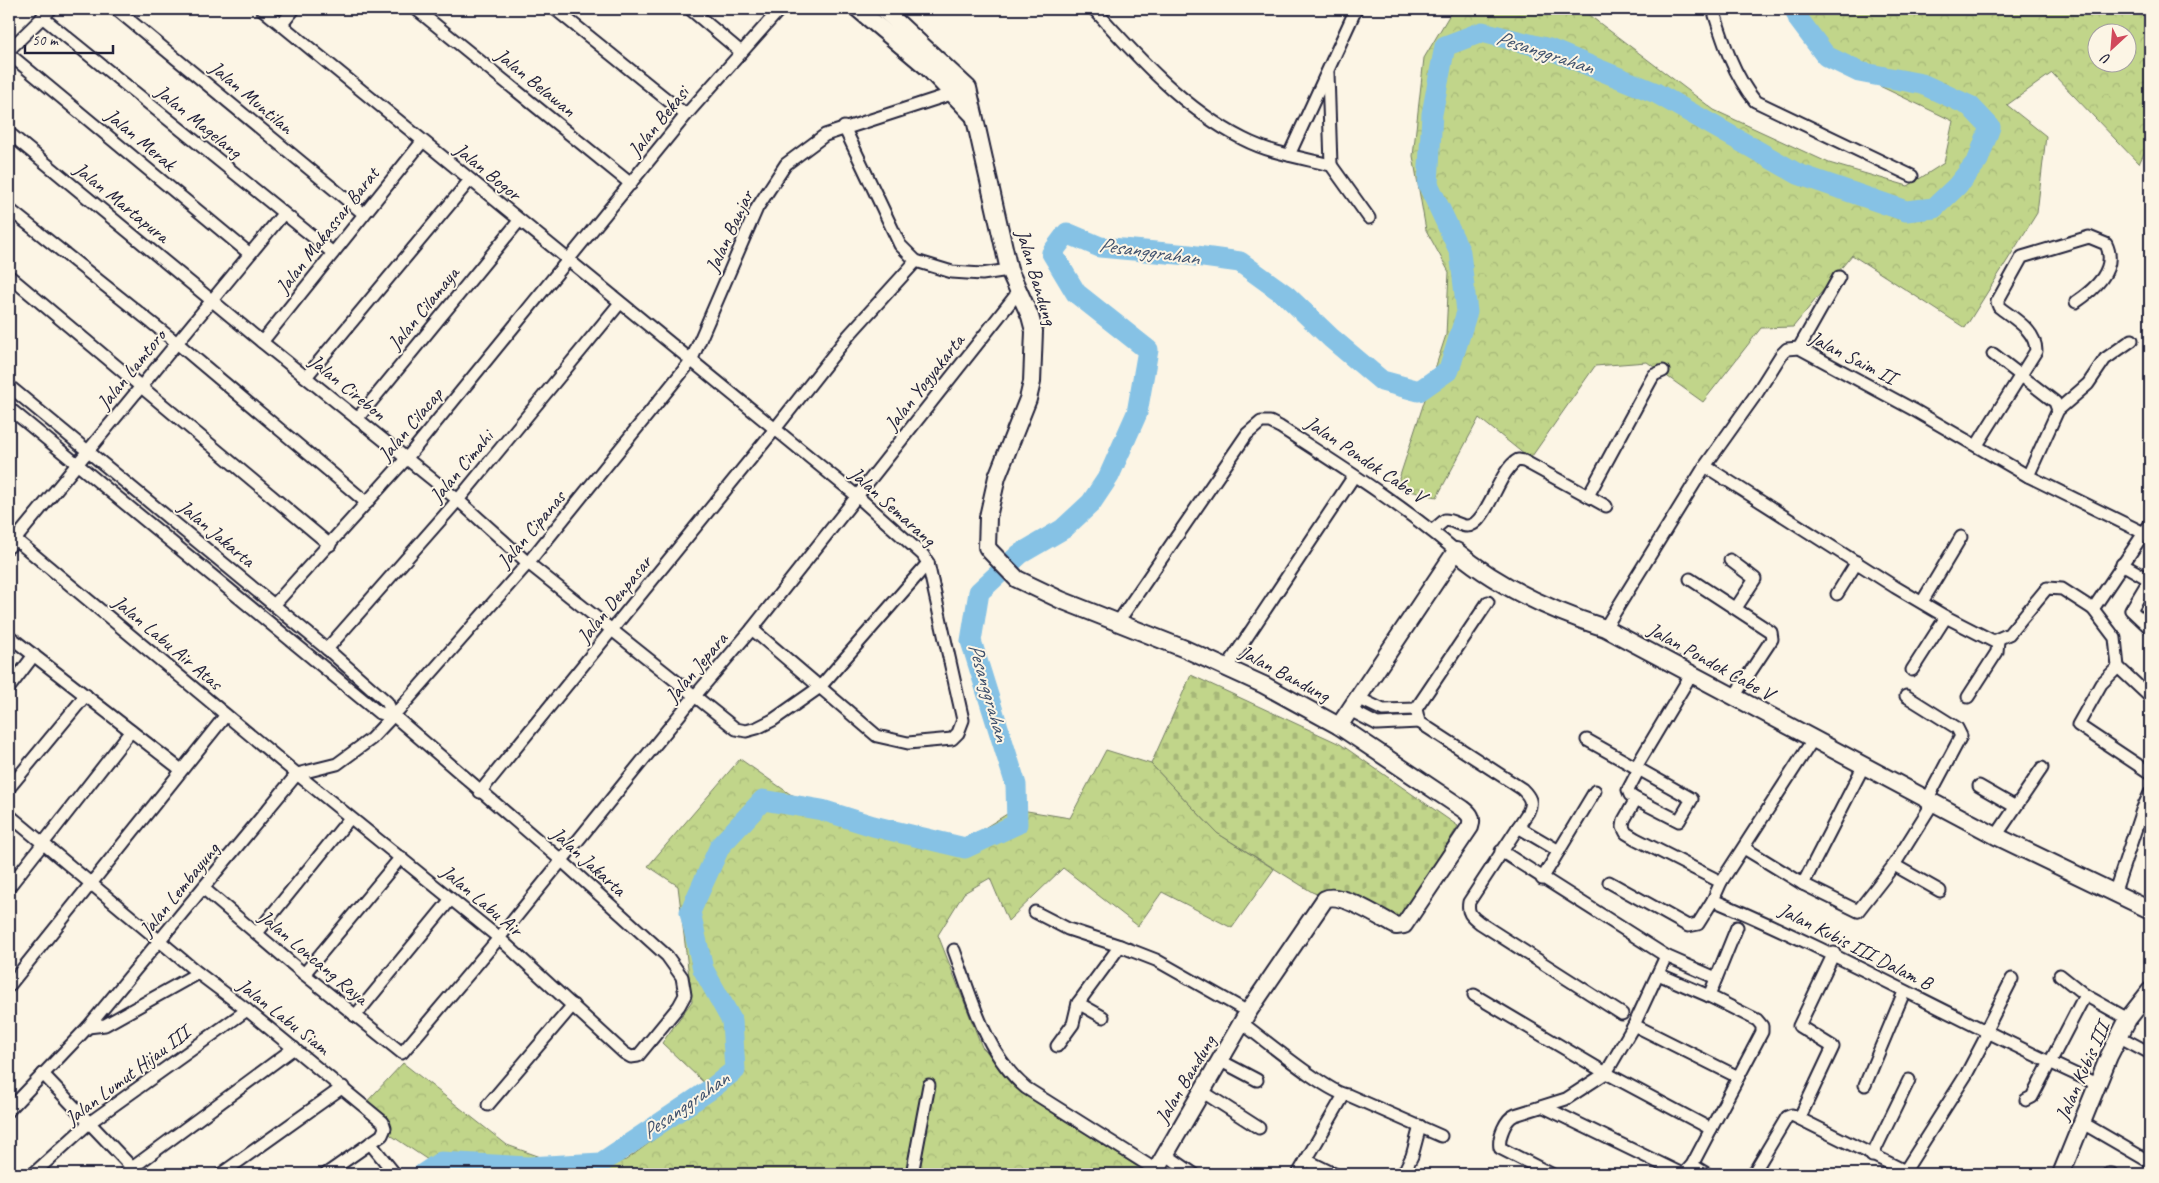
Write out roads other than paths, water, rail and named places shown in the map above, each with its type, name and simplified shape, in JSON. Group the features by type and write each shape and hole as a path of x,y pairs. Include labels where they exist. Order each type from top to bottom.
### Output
{"street":[{"path":"9,50 51,9"},
{"name":"Jalan Muntilan","path":"116,9 364,214"},
{"name":"Jalan Bogor","path":"262,9 691,361"},
{"path":"282,24 294,9"},
{"name":"Jalan Belawan","path":"416,9 632,184"},
{"path":"555,9 686,115"},
{"path":"690,9 741,52"},
{"name":"Jalan Bekasi","path":"568,260 632,184 686,115 780,9"},
{"path":"858,9 927,67 974,116"},
{"path":"883,9 968,88"},
{"path":"1094,9 1132,52 1174,91 1206,117 1244,140 1290,155 1331,164"},
{"path":"1290,155 1356,9"},
{"path":"1713,9 1730,59 1747,91 1755,101 1912,176"},
{"name":"Jalan Magelang","path":"42,17 333,253"},
{"name":"Jalan Merak","path":"9,54 250,254"},
{"path":"1328,68 1331,164 1368,218"},
{"name":"Jalan Banjar","path":"691,361 757,208 786,164 825,134 968,88"},
{"name":"Jalan Bandung","path":"968,88 1009,270 1020,290 1034,331 1034,364 1028,399 997,477 991,499 986,529 990,551 1017,580 1061,600 1227,667 1339,726 1463,809 1470,814 1472,820 1470,827 1404,925 1396,926 1342,898 1330,896 1325,899 1245,1018 1155,1172"},
{"path":"844,127 900,245 916,260 952,272 982,274 1009,270"},
{"name":"Jalan Martapura","path":"9,133 212,300"},
{"name":"Jalan Makassar Barat","path":"262,342 422,142"},
{"path":"306,377 470,180"},
{"path":"9,209 177,343 368,503"},
{"name":"Jalan Lamtoro","path":"11,540 88,451 283,214"},
{"name":"Jalan Cilamaya","path":"357,419 519,221"},
{"path":"1977,445 2036,351 2036,341 2032,333 1999,307 1997,302 2017,263 2031,253 2089,237 2106,244 2109,258 2105,276 2091,292 2076,302"},
{"name":"Jalan Cilacap","path":"274,605 406,459 568,260"},
{"name":"Jalan Denpasar","path":"480,792 612,632 849,335 916,260"},
{"path":"9,276 330,545"},
{"path":"1799,348 1839,277"},
{"name":"Jalan Yogyakarta","path":"857,496 1020,290"},
{"name":"Jalan Cirebon","path":"212,300 458,500 528,563 612,632 736,729 746,731 773,720 820,687 928,563"},
{"name":"Jalan Cimahi","path":"327,649 458,500 620,303"},
{"path":"2028,476 2058,410 2088,384 2105,359 2132,340"},
{"name":"Jalan Saim II","path":"1605,628 1704,466 1757,394 1781,355 1787,349 1799,348 1977,445 2028,476 2148,530"},
{"path":"1993,354 2020,377 2055,402 2058,410"},
{"name":"Jalan Semarang","path":"691,361 857,496 914,546 928,563 963,720 958,733 952,739 908,743 877,736 752,629"},
{"name":"Jalan Cipanas","path":"393,715 528,563 691,361"},
{"path":"1588,496 1651,380 1654,375 1663,371"},
{"name":"Jalan Jakarta","path":"9,386 327,649 386,702 393,715 562,861 667,956 682,977 685,995 679,1006 638,1056"},
{"name":"Jalan Jakarta","path":"9,408 379,713 393,715"},
{"name":"Jalan Pondok Cabe V","path":"1118,622 1247,434 1255,425 1261,422 1270,422 1354,476 1432,531 1456,552 1485,573 1563,615 1605,628 1692,673 1733,698 1863,768 1996,836 2150,910"},
{"path":"1432,531 1445,520 1467,526 1474,523 1481,516 1506,470 1518,460 1524,461 1606,506"},
{"path":"1704,466 1946,617 1988,639 1998,640 2004,638 2018,625 2047,588 2062,589 2093,610 2115,638 2118,667 2150,697"},
{"path":"1227,667 1354,476"},
{"name":"Jalan Jepara","path":"402,1053 500,938 694,696 752,629 857,496"},
{"path":"2093,610 2122,564 2148,530"},
{"path":"1922,602 1962,537"},
{"name":"Jalan Labu Air Atas","path":"11,540 297,774"},
{"path":"1339,726 1456,552"},
{"path":"1730,560 1755,579 1736,608"},
{"path":"1838,594 1857,562"},
{"path":"2122,564 2150,580 2130,610 2150,628"},
{"path":"1690,579 1768,629 1772,635 1733,698"},
{"path":"1419,722 1416,709 1488,602"},
{"path":"1912,670 1946,617"},
{"path":"9,636 180,769"},
{"path":"1968,696 1997,652 1998,640"},
{"path":"9,688 34,656"},
{"path":"2118,667 2101,684 2078,725 2150,773"},
{"path":"1587,740 1637,768 1692,799 1679,821 1636,799 1628,793 1628,790 1637,768 1692,673"},
{"path":"9,788 86,695"},
{"path":"1744,848 1803,884 1858,912 1894,865 1929,809 1927,800 1959,740 1960,732 1906,696"},
{"path":"1354,704 1382,710 1416,709"},
{"path":"1354,704 1377,724 1419,722 1530,796 1532,805 1469,902 1468,910 1471,916 1622,1014"},
{"path":"9,986 92,884 180,769 226,715"},
{"path":"297,774 337,764 371,739 393,715"},
{"path":"9,887 131,731"},
{"path":"1610,882 1688,926 1698,924 1713,900 1721,882 1812,741"},
{"path":"1803,884 1863,768"},
{"path":"1996,836 2014,806 2042,768"},
{"name":"Jalan Labu Air","path":"297,774 500,938 624,1053 631,1057 638,1056"},
{"name":"Jalan Lembayung","path":"9,1110 88,1027 161,941 297,774"},
{"path":"1979,786 2014,806"},
{"path":"1542,878 1596,791"},
{"path":"2114,894 2142,810 2150,793"},
{"path":"1636,799 1623,824 1626,833 1721,882"},
{"name":"Jalan Labu Siam","path":"9,815 198,973 343,1087 383,1122 384,1133 370,1144"},
{"path":"257,933 350,818"},
{"path":"1518,827 1559,851"},
{"path":"1501,851 1666,956 1716,978"},
{"path":"304,974 401,857"},
{"path":"1894,865 1940,891"},
{"name":"Jalan Loncang Raya","path":"203,888 304,974 402,1053"},
{"path":"355,1016 450,899"},
{"name":"Jalan Kubis III Dalam B","path":"1713,900 1834,953 1904,992 2097,1084"},
{"path":"1035,912 1068,929 1156,960 1245,1018 1320,1081 1344,1095 1348,1095 1441,1136"},
{"path":"1709,996 1737,927"},
{"path":"1058,1046 1073,1024 1078,1004 1120,946"},
{"path":"954,950 984,1029 993,1049 1008,1072 1033,1093 1155,1172"},
{"path":"1796,1116 1833,1047 1799,1026 1834,953"},
{"path":"1551,1174 1503,1151 1499,1145 1511,1117 1566,1100 1606,1072 1634,1025 1666,956"},
{"path":"88,1027 105,1026 198,973"},
{"path":"1544,1107 1683,1174 1692,1165 1762,1032 1762,1026 1758,1020 1658,974"},
{"path":"2060,975 2085,995 2128,1019"},
{"path":"1753,1174 1787,1117 1796,1116 1906,1173 1966,1074 2012,979"},
{"name":"Jalan Kubis III","path":"2061,1174 2097,1084 2128,1019 2150,991"},
{"path":"1865,1085 1904,992"},
{"path":"1474,995 1606,1072 1711,1129"},
{"path":"2026,1100 2032,1097 2048,1062 2085,995"},
{"path":"1078,1004 1103,1017"},
{"path":"488,1105 573,1005"},
{"name":"Jalan Lumut Hijau III","path":"33,1174 89,1123 247,1010"},
{"path":"1634,1025 1738,1077"},
{"path":"2120,1037 2150,1053"},
{"path":"43,1074 131,1172 294,1048"},
{"path":"1221,1061 1257,1080"},
{"path":"1872,1156 1908,1080"},
{"path":"912,1174 929,1085"},
{"path":"220,1174 343,1087"},
{"path":"1203,1092 1259,1128"},
{"path":"1298,1174 1344,1095"},
{"path":"2081,1122 2150,1162"},
{"path":"1403,1174 1412,1156 1420,1126"},
{"path":"326,1174 370,1144 395,1174"},
{"path":"1165,1154 1194,1174"},
{"path":"1306,1160 1334,1174"},
{"path":"1692,1165 1707,1174"}],"waterway":[{"name":"Pesanggrahan","path":"423,1174 441,1162 528,1167 601,1163 711,1089 735,1070 732,1021 703,969 690,912 720,846 763,800 822,810 873,826 965,848 1017,824 1016,785 971,641 979,592 1020,554 1063,529 1091,503 1109,476 1137,413 1148,350 1076,293 1052,253 1067,233 1100,247 1189,255 1240,262 1287,296 1331,338 1382,381 1419,391 1449,370 1467,312 1460,252 1428,184 1432,114 1445,46 1482,32 1549,49 1656,93 1798,174 1906,211 1934,208 1957,186 1978,160 1990,127 1970,106 1922,84 1859,72 1826,56 1799,20 1795,9"}]}
